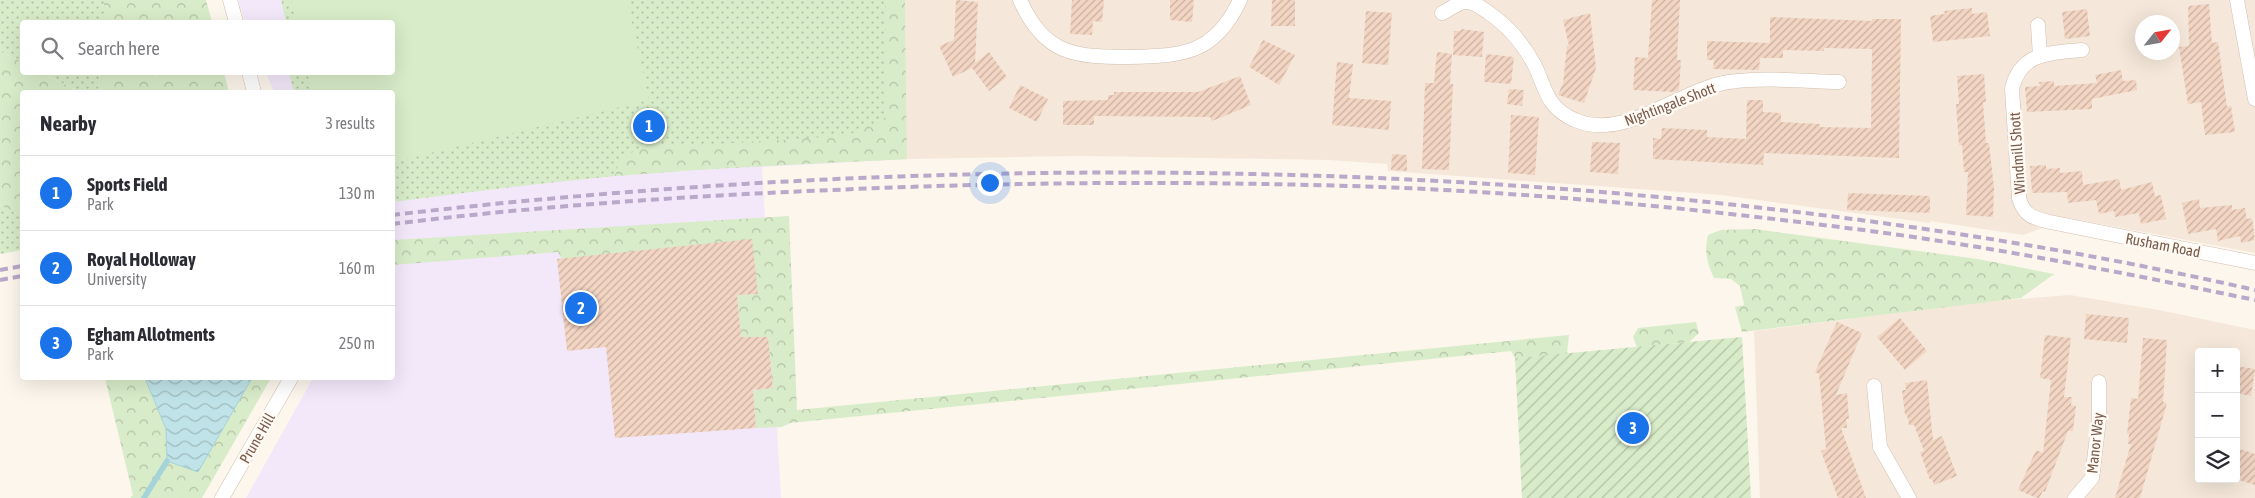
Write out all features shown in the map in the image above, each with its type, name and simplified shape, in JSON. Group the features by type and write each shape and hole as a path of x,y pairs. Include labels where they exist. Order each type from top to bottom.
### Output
{"street":[{"path":"230,0 235,20"},
{"path":"1020,0 1032,24 1043,37 1055,45 1085,56 1113,57 1175,56 1187,53 1213,37 1225,26 1240,0"},
{"path":"2237,0 2255,99"},
{"name":"Nightingale Shott","path":"1442,13 1469,1 1495,18 1513,34 1534,65 1542,87 1552,103 1565,115 1584,124 1605,125 1627,122 1700,90 1728,82 1755,80 1839,82"},
{"path":"2038,25 2040,56"},
{"name":"Windmill Shott","path":"2072,226 2032,218 2025,212 2019,198 2012,89 2019,71 2034,58 2082,50"},
{"path":"250,75 254,90"},
{"name":"Rusham Road","path":"2072,226 2255,263"},
{"name":"Prune Hill","path":"222,498 290,380"},
{"name":"Manor Way","path":"2075,498 2092,478 2099,419 2099,382"},
{"path":"1874,386 1880,447 1909,498"}],"shaded area":[{"path":"238,0 905,0 907,159 762,167 781,498 246,498 312,380 395,380 395,90 273,90 267,75 395,75 395,20 244,20"},
{"path":"905,0 2255,0 2255,253 2069,218 2023,235 1930,221 1930,223 1721,195 1388,171 1387,164 1329,160 1080,156 907,159"},
{"path":"2070,295 2159,310 2255,330 2255,498 1760,498 1754,331 1983,302"}],"green space":[{"path":"0,0 104,0 104,20 20,20 20,61 0,51"},
{"path":"104,0 206,0 211,20 104,20"},
{"path":"281,0 896,0 907,159 724,168 615,176 395,202 395,90 293,90 290,75 395,75 395,20 286,20"},
{"path":"291,0 627,0 649,100 395,162 395,90 311,90 308,75 395,75 395,20 296,20"},
{"path":"885,0 905,0 907,159 736,167 615,176 619,162 634,151 653,145 689,146 825,137 859,132 886,117"},
{"path":"0,51 20,61 20,75 46,75 76,90 20,90 20,215 0,205"},
{"path":"46,75 100,75 98,90 76,90"},
{"path":"100,75 225,75 228,90 98,90"},
{"path":"0,205 20,215 20,250 0,254"},
{"path":"789,216 797,410 1569,335 1567,354 1515,358 1511,351 790,423 782,427 756,428 753,391 773,387 768,338 741,337 737,295 757,294 562,259 558,252 395,265 395,240"},
{"path":"1754,229 1978,259 2054,274 2021,298 1742,332 1735,307 1744,305 1740,286 1731,279 1714,278 1707,257 1706,247 1708,235 1721,230"},
{"path":"1696,322 1699,333 1689,342 1637,347 1633,337 1638,328"},
{"path":"1742,337 1751,498 1522,498 1515,358"},
{"path":"105,380 146,380 166,429 167,460 239,401 251,380 270,380 202,498 130,498 133,495"}],"water":[{"path":"146,380 251,380 198,472 167,461 166,429"}],"building":[{"path":"956,0 978,2 975,63 989,52 1007,77 989,91 972,68 953,77 939,46 954,40"},
{"path":"1072,0 1104,0 1102,22 1093,21 1092,35 1070,34"},
{"path":"1170,0 1194,0 1192,22 1170,20"},
{"path":"1272,0 1295,0 1295,26 1271,26"},
{"path":"1652,0 1680,0 1677,60 1681,60 1679,90 1674,92 1633,90 1635,57 1648,58"},
{"path":"2209,4 2212,43 2218,42 2227,107 2231,106 2235,132 2205,135 2201,102 2188,104 2180,47 2189,46 2188,6"},
{"path":"1972,8 1972,14 1987,12 1990,36 1933,42 1930,16 1945,14 1944,11"},
{"path":"2087,9 2090,36 2065,39 2062,12"},
{"path":"1366,11 1392,13 1388,65 1362,63"},
{"path":"1590,13 1596,68 1584,103 1558,95 1563,83 1567,46 1569,46 1563,20"},
{"path":"1770,17 1872,21 1872,19 1901,19 1899,158 1764,153 1763,165 1653,159 1653,138 1661,139 1662,128 1707,130 1707,137 1746,139 1747,100 1763,100 1763,112 1781,113 1781,122 1820,124 1820,127 1871,128 1872,49 1824,48 1824,51 1783,50 1783,58 1760,58 1759,70 1713,69 1714,60 1707,60 1707,41 1770,43"},
{"path":"1461,29 1484,32 1482,57 1453,55 1454,31 1461,31"},
{"path":"1263,40 1295,55 1279,85 1249,67"},
{"path":"1437,52 1452,54 1450,84 1453,84 1449,170 1422,169 1425,83 1434,83"},
{"path":"1486,54 1514,57 1511,84 1484,82"},
{"path":"1337,62 1353,64 1349,98 1391,101 1389,130 1332,125"},
{"path":"2121,70 2123,81 2136,80 2137,90 2092,99 2092,109 2027,112 2025,87 2040,86 2039,82 2054,81 2054,86 2097,83 2095,75"},
{"path":"1984,74 1986,102 1983,102 1986,143 1989,143 1994,188 1993,217 1966,215 1968,172 1964,172 1962,145 1959,145 1956,104 1959,104 1957,76"},
{"path":"1240,76 1251,105 1212,121 1210,117 1094,116 1094,125 1063,125 1063,101 1108,100 1108,95 1114,95 1114,92 1198,92"},
{"path":"1020,85 1048,99 1037,122 1009,108"},
{"path":"1509,89 1524,90 1522,106 1507,104"},
{"path":"1511,115 1539,117 1535,175 1508,173"},
{"path":"1592,142 1620,143 1618,174 1590,172"},
{"path":"1392,154 1407,155 1407,171 1391,170"},
{"path":"2046,165 2046,169 2060,168 2060,173 2082,171 2083,185 2119,179 2121,190 2152,182 2155,196 2161,195 2166,219 2141,224 2139,213 2115,217 2114,211 2099,214 2096,200 2068,203 2067,192 2032,193 2030,166"},
{"path":"1848,193 1930,196 1930,213 1847,210"},
{"path":"2199,199 2200,208 2232,205 2232,210 2245,208 2247,219 2252,218 2255,240 2241,243 2240,236 2218,241 2216,229 2188,234 2182,203"},
{"path":"752,239 758,294 737,295 741,337 768,337 773,388 753,390 756,428 615,438 606,347 567,351 557,259"},
{"path":"2086,314 2129,318 2127,343 2084,339"},
{"path":"1900,318 1927,351 1905,370 1877,337"},
{"path":"1837,322 1862,333 1836,395 1847,393 1849,419 1846,419 1847,428 1841,428 1866,498 1838,498 1821,451 1826,449 1819,374 1815,372"},
{"path":"2045,335 2071,338 2064,397 2072,397 2071,405 2076,406 2073,431 2068,431 2045,492 2043,491 2039,498 2037,498 2018,490 2036,450 2043,453 2051,380 2040,378"},
{"path":"2143,338 2167,340 2163,402 2167,403 2140,498 2115,498 2131,444 2128,444 2129,434 2127,434 2131,398 2138,399"},
{"path":"2240,367 2255,369 2251,396 2240,394"},
{"path":"1927,380 1933,440 1942,436 1957,476 1934,485 1932,479 1930,480 1920,452 1924,451 1914,425 1909,425 1907,415 1905,415 1902,390 1906,390 1905,383"},
{"path":"2240,449 2255,454 2255,485 2240,480"}],"waterway":[{"path":"144,498 167,461"}],"railway":[{"path":"395,215 544,199 850,178 1003,174 1156,173 1308,175 1461,182 1614,193 1775,209 2016,243 2096,257 2255,290"},
{"path":"395,224 612,202 898,187 1157,183 1286,184 1413,188 1599,201 1724,213 1847,228 1950,242 2154,279 2255,300"},
{"path":"0,270 20,266"},
{"path":"0,280 20,276"}],"place":[{"name":"Sports Field","path":"649,126"},
{"name":"Royal Holloway","path":"581,308"},
{"name":"Egham Allotments","path":"1633,428"}]}
